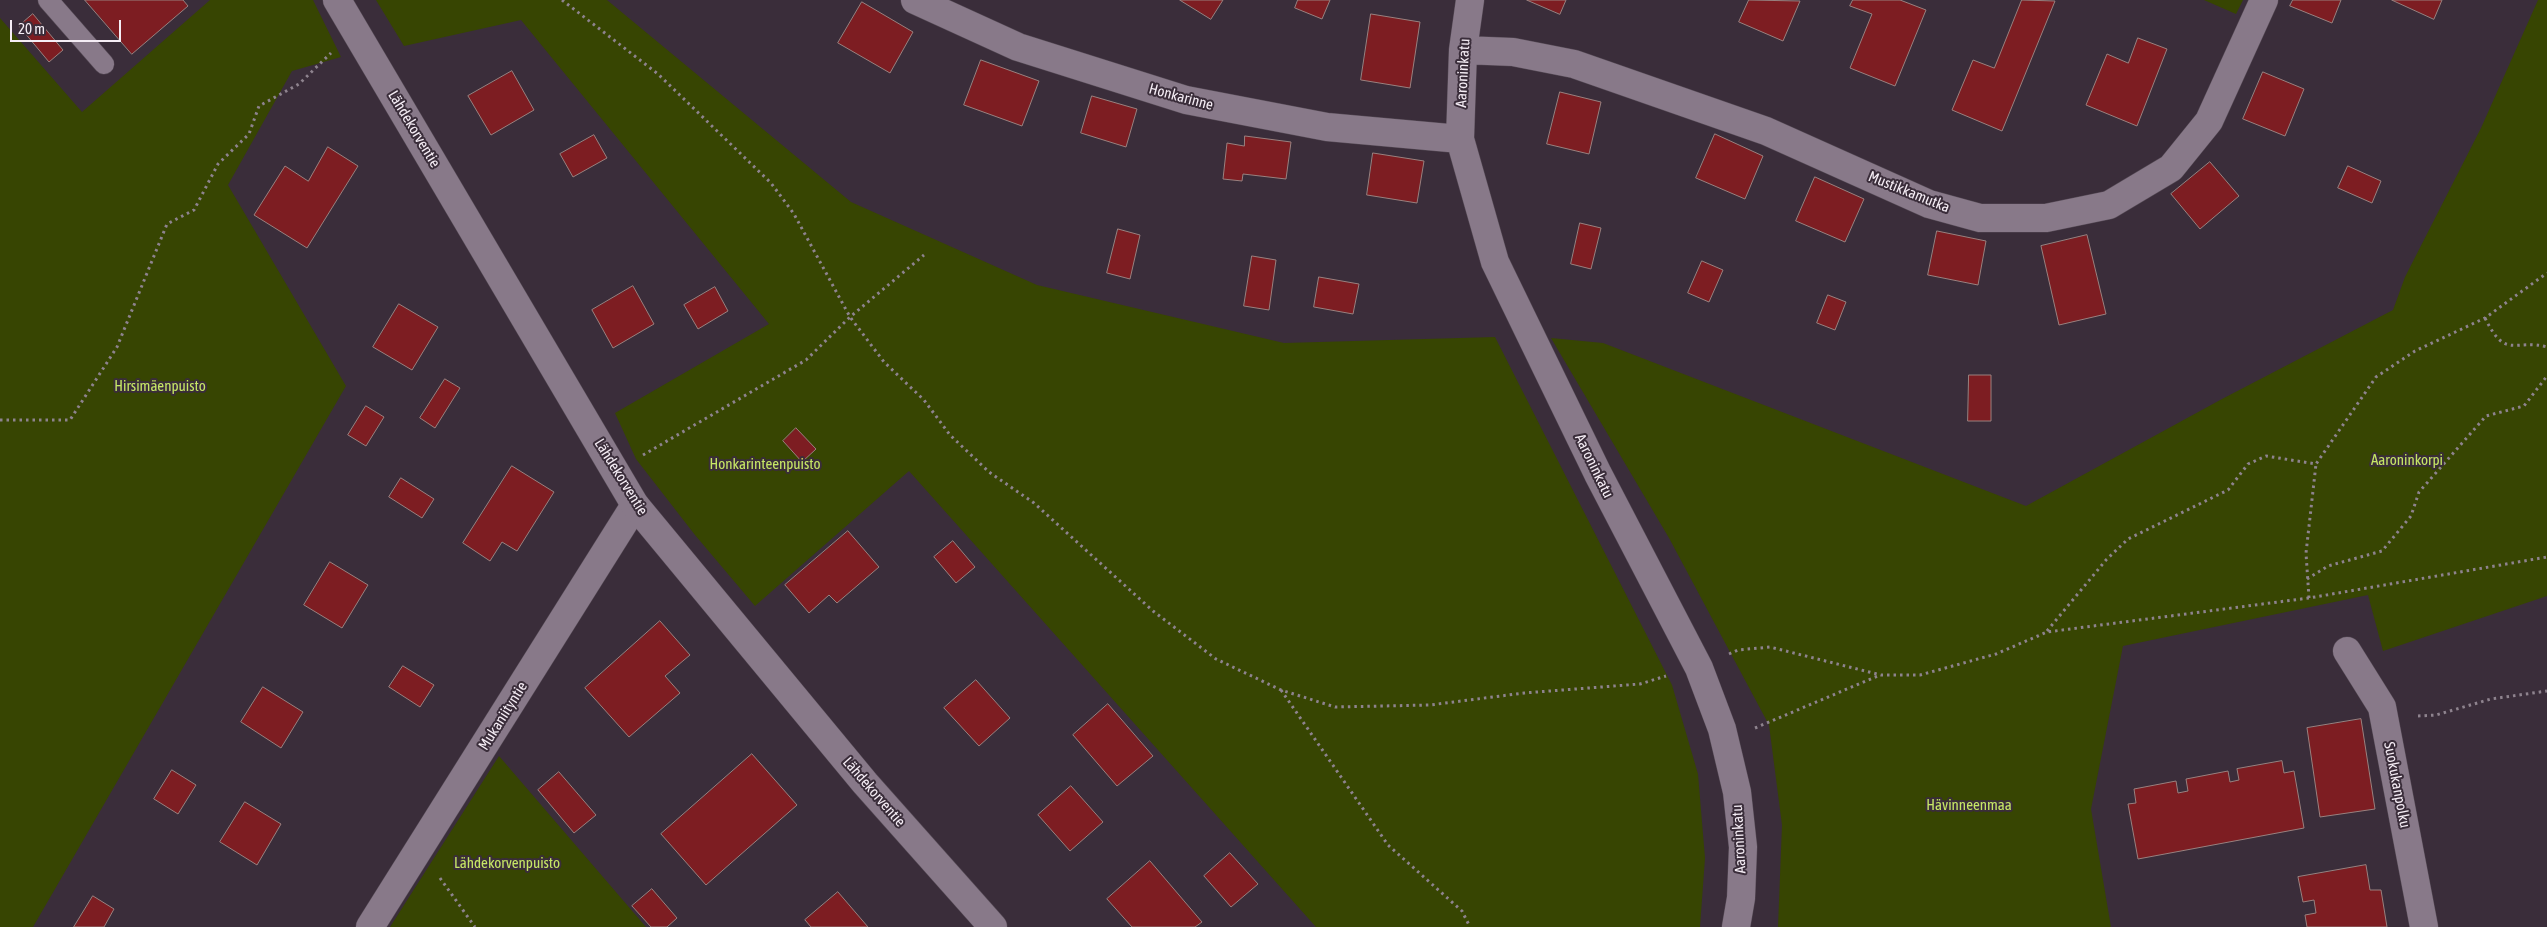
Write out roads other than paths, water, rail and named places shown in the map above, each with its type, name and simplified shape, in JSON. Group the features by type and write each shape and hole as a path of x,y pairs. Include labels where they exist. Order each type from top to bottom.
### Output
{"street":[{"name":"Lähdekorventie","path":"337,0 635,505 865,783 993,927"},
{"name":"Honkarinne","path":"915,0 1018,47 1186,100 1327,127 1460,139"},
{"name":"Aaroninkatu","path":"1470,0 1463,50 1460,139 1495,262 1598,474 1699,668 1722,729 1737,792 1742,847 1741,898 1736,927"},
{"name":"Mustikkamutka","path":"1463,50 1513,52 1574,64 1766,131 1929,204 1980,218 2046,218 2109,205 2171,168 2210,121 2264,0"},
{"name":"Mukaniityntie","path":"370,927 635,505"},
{"name":"Suokukanpolku","path":"2347,652 2382,707 2424,927"}],"lane":[{"path":"48,0 104,64"}],"park label":[{"name":"Hirsimäenpuisto","path":"160,386"},
{"name":"Aaroninkorpi","path":"2407,460"},
{"name":"Honkarinteenpuisto","path":"765,464"},
{"name":"Hävinneenmaa","path":"1969,805"},
{"name":"Lähdekorvenpuisto","path":"507,863"}]}
